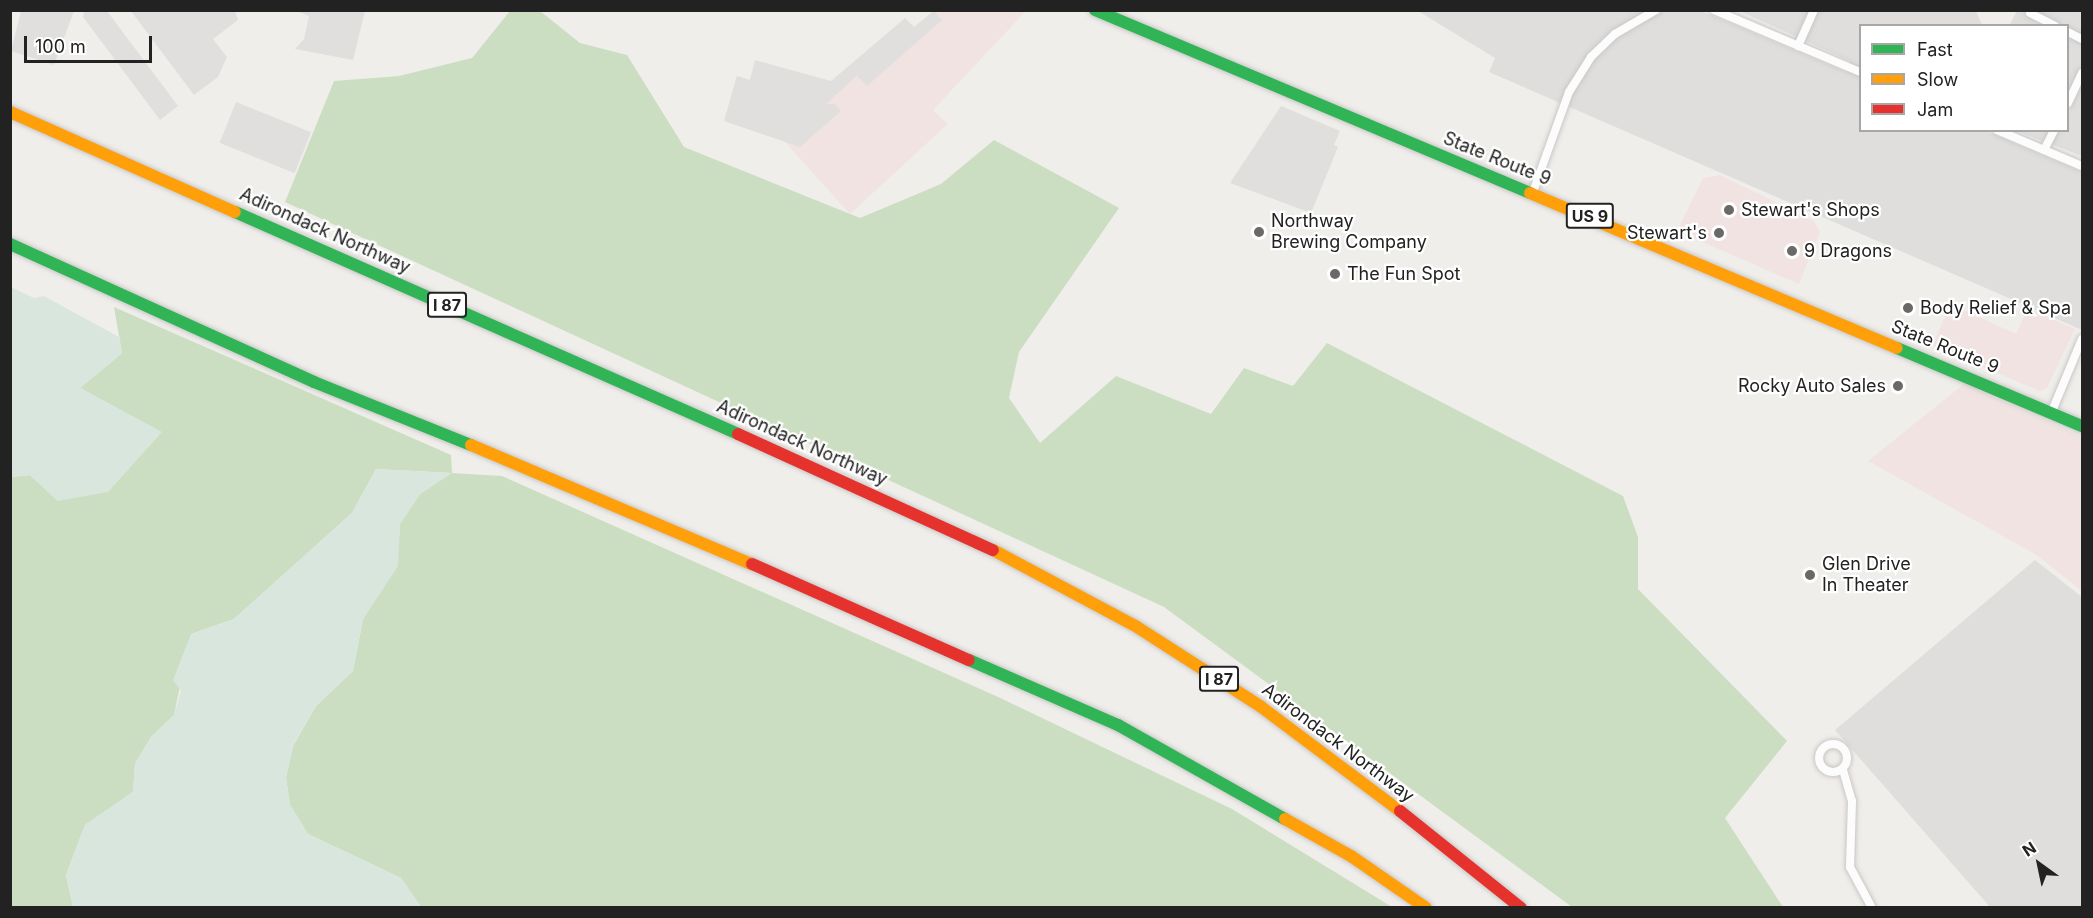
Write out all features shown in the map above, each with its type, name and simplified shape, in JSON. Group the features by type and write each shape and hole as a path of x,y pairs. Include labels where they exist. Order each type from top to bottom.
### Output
{"main road":[{"name":"State Route 9","path":"1095,10 1533,192 2052,411 2082,426"},
{"name":"Adirondack Northway","path":"10,112 949,528 1042,574 1137,627 1260,706 1365,783 1521,908"},
{"path":"10,244 314,382 564,482 1118,725 1351,856 1426,908"}],"street":[{"path":"1533,192 1569,92 1591,57 1615,34 1656,10"},
{"path":"1714,10 1859,72"},
{"path":"1798,46 1814,10"},
{"path":"2030,13 2051,24"},
{"path":"2069,99 2082,74"},
{"path":"2002,132 2082,166"},
{"path":"2044,150 2053,132"},
{"path":"2052,411 2082,339"},
{"path":"1843,770 1852,801 1850,867 1872,908"}],"shaded area":[{"path":"21,11 74,11 54,65 11,51"},
{"path":"84,11 107,11 178,106 160,120 83,17"},
{"path":"131,11 235,11 238,20 213,39 227,57 218,77 194,95"},
{"path":"296,11 365,11 353,60 295,49 304,39 309,16"},
{"path":"933,11 1026,11 933,110 948,124 850,214 784,141 724,121 737,76 824,105"},
{"path":"934,11 942,20 867,86 857,76 826,104 835,104 841,111 800,147 724,121 737,76 750,80 755,60 831,81 905,18 914,27"},
{"path":"1418,11 1701,11 1846,72 1850,61 1740,11 1976,11 1982,24 1859,24 1859,132 1988,132 2082,172 2082,330 1489,72 1495,58"},
{"path":"2017,11 2082,11 2082,156 2020,132 2069,132 2069,24 2010,24"},
{"path":"236,102 311,132 295,173 220,143"},
{"path":"1281,106 1340,131 1334,145 1338,147 1311,213 1230,183"},
{"path":"1720,175 1814,221 1820,232 1799,284 1677,231 1703,178"},
{"path":"11,287 34,298 44,296 119,337 122,353 80,388 162,432 108,492 58,501 30,475 11,477"},
{"path":"1959,308 2016,334 2028,308 2075,329 2047,388 2040,391 1932,346 1947,313"},
{"path":"1964,384 2082,437 2082,591 2035,554 1868,461"},
{"path":"376,469 452,473 420,494 400,524 398,566 363,619 353,671 316,706 293,745 286,778 290,805 308,834 401,878 421,907 73,907 66,875 85,825 133,792 135,764 151,737 174,715 181,691 173,680 191,634 234,619 352,513"},
{"path":"2035,560 2082,597 2082,907 1990,907 1835,730"}],"green space":[{"path":"510,11 540,11 580,43 627,55 684,147 860,218 941,184 994,140 1119,208 1019,352 1009,398 1040,443 1116,376 1211,414 1244,368 1293,386 1327,343 1623,496 1638,537 1638,589 1787,741 1725,818 1783,907 1572,907 1164,607 285,202 334,81 399,76 472,58"},
{"path":"114,307 451,455 452,473 502,476 996,696 1232,809 1392,907 421,907 401,878 308,834 290,805 286,778 293,746 316,706 353,671 363,619 397,566 400,524 420,494 451,473 376,469 352,513 234,619 191,634 174,715 151,737 135,764 133,792 85,825 66,875 73,907 11,907 10,477 30,475 58,501 161,432 80,388 122,353"}],"traffic: fast":[{"path":"1095,10 1530,193"},
{"path":"235,212 738,434"},
{"path":"10,244 314,382 471,445"},
{"path":"1897,348 2082,426"},
{"path":"969,660 1118,725 1285,819"}],"traffic: slow":[{"path":"10,112 235,212"},
{"path":"1530,193 1897,348"},
{"path":"471,445 752,564"},
{"path":"993,550 1137,627 1260,706 1400,811"},
{"path":"1285,819 1351,856 1426,908"}],"traffic: jam":[{"path":"738,434 993,550"},
{"path":"752,564 969,660"},
{"path":"1400,811 1521,908"}],"place":[{"name":"Stewart's Shops","path":"1729,210"},
{"name":"Northway Brewing Company","path":"1259,232"},
{"name":"Stewart's","path":"1719,233"},
{"name":"9 Dragons","path":"1792,251"},
{"name":"The Fun Spot","path":"1335,274"},
{"name":"Body Relief & Spa","path":"1908,308"},
{"name":"Rocky Auto Sales","path":"1898,386"},
{"name":"Glen Drive In Theater","path":"1810,575"}]}
